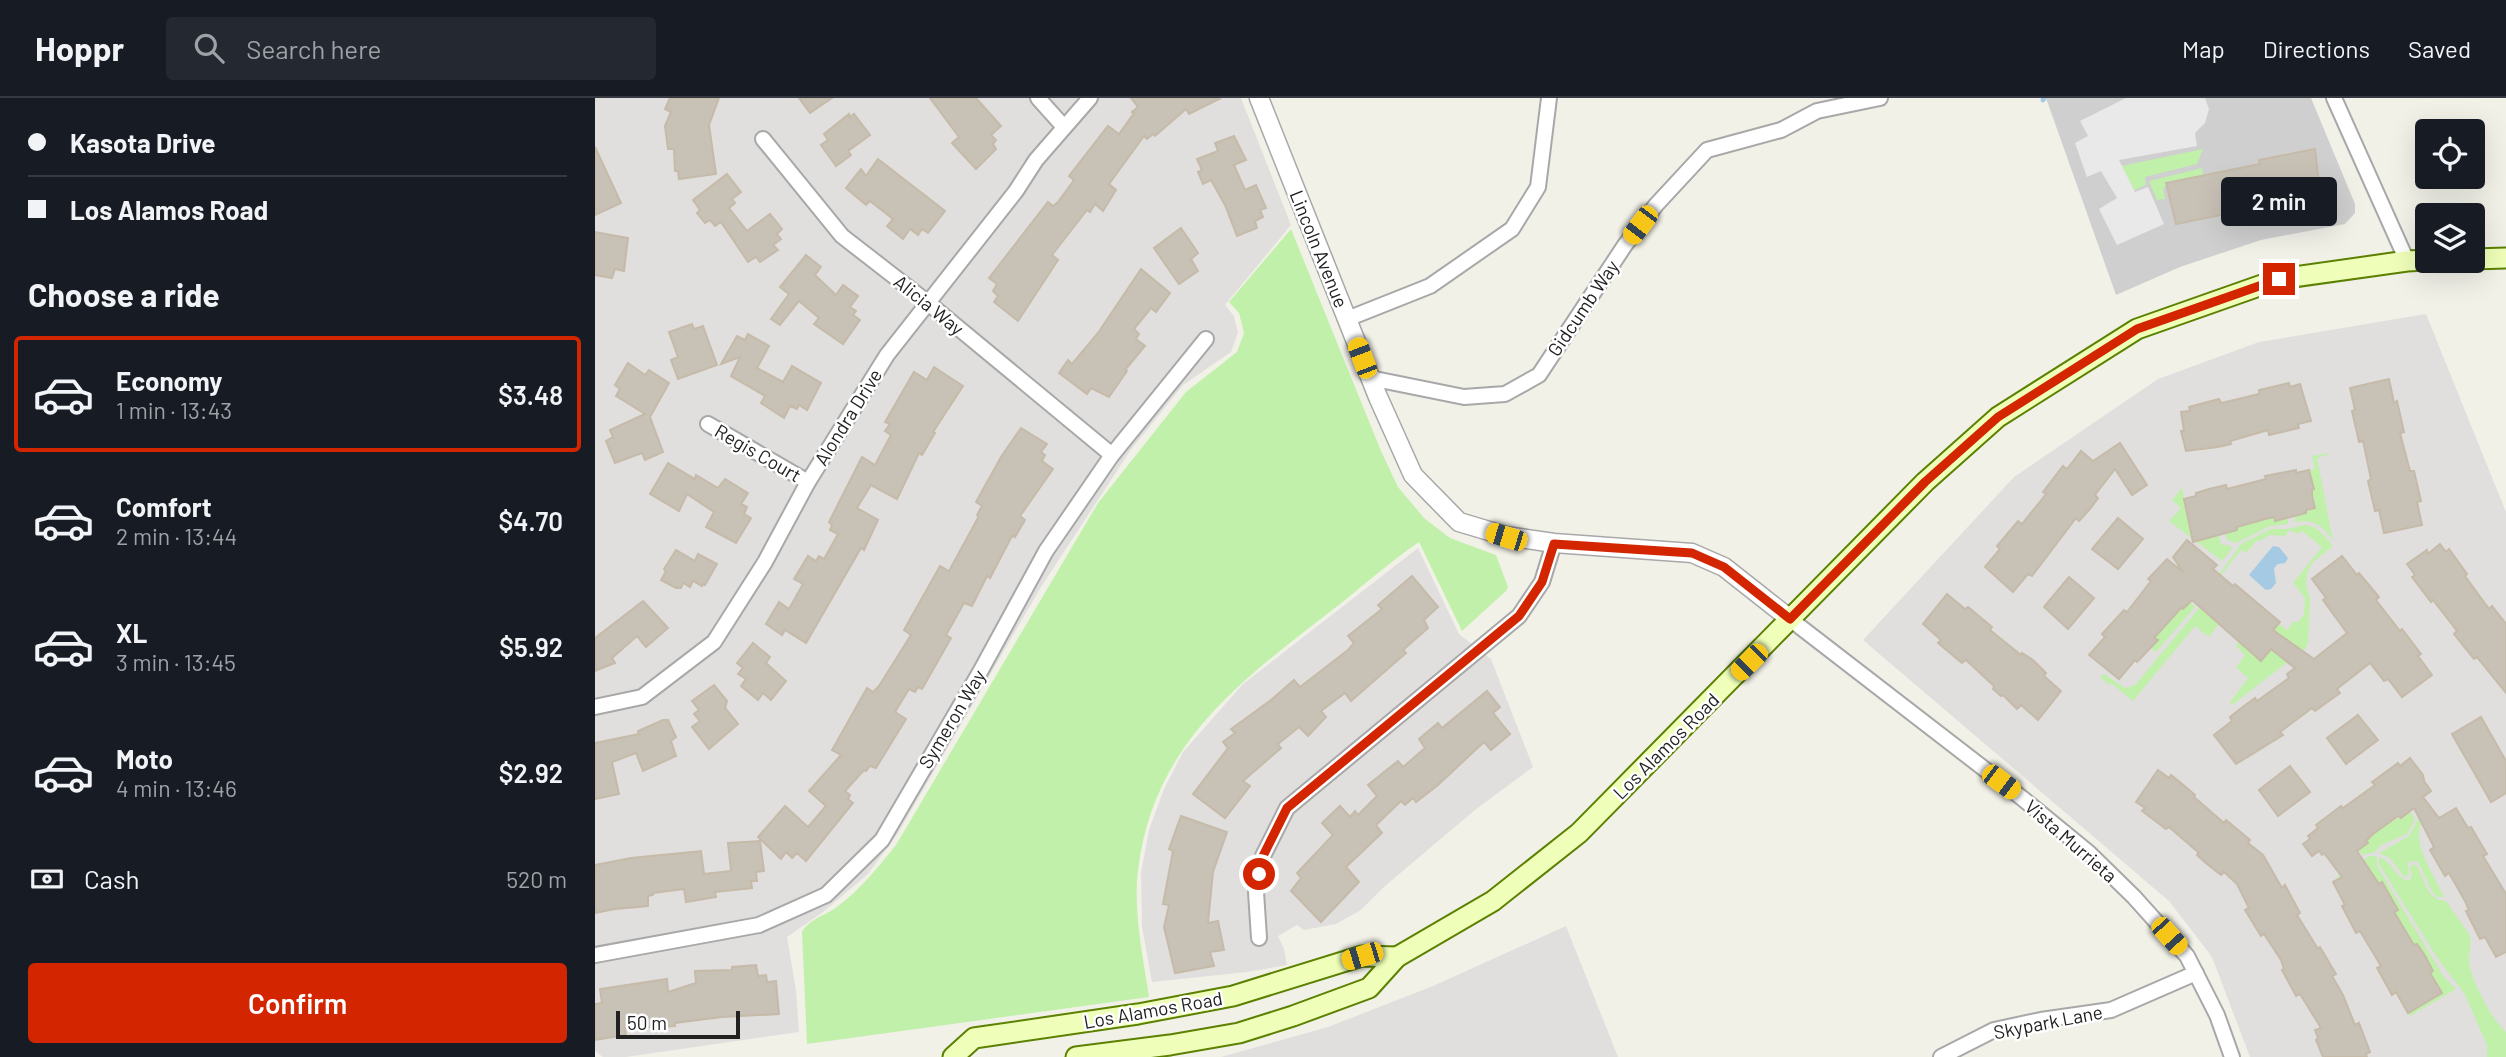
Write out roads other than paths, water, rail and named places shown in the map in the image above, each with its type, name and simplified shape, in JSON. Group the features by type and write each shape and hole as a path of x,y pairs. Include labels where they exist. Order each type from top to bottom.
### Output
{"main road":[{"path":"2485,259 2506,258"},
{"name":"Los Alamos Road","path":"1076,1057 1239,1033 1369,988 1397,957 1493,901 1579,833 1925,482 1998,417 2137,329 2279,279 2415,261"},
{"name":"Los Alamos Road","path":"953,1057 974,1038 1233,996 1362,956 1397,957"}],"street":[{"path":"1038,98 1063,127"},
{"name":"Alondra Drive","path":"595,708 642,697 714,642 765,562 808,482 887,355 1063,127 1090,98"},
{"name":"Lincoln Avenue","path":"1259,98 1370,378 1413,475 1459,522 1506,537 1554,544 1692,553 1724,567 1790,619"},
{"path":"1347,319 1430,286 1512,229 1538,187 1549,98"},
{"name":"Gidcumb Way","path":"1370,378 1464,397 1505,394 1539,375 1625,245 1656,205 1707,150 1781,130 1817,111 1880,98"},
{"path":"2334,98 2407,261"},
{"name":"Alicia Way","path":"762,139 842,236 927,302 1112,455"},
{"name":"Symeron Way","path":"595,955 759,925 827,895 882,840 980,673 1046,551 1112,455 1206,339"},
{"name":"Regis Court","path":"708,424 808,482"},
{"path":"1259,939 1256,892 1263,856 1287,808 1519,616 1542,582 1554,544"},
{"name":"Vista Murrieta","path":"1790,619 2022,798 2089,853 2134,897 2187,956 2217,1015 2232,1057"},
{"name":"Skypark Lane","path":"1941,1057 1994,1030 2111,1010 2196,973"}],"water":[{"path":"2273,546 2279,547 2288,558 2285,563 2274,568 2276,583 2266,590 2249,575"}]}
